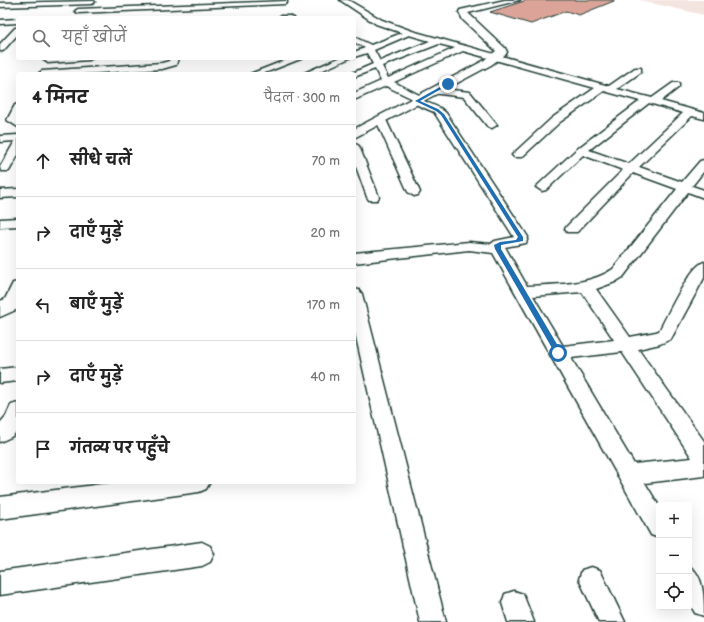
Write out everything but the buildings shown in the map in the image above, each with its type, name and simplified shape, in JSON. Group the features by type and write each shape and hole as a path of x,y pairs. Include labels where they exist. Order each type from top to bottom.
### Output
{"street":[{"path":"343,0 387,26 409,34 704,116"},
{"path":"356,133 495,58 502,52 501,50 466,18 463,12 516,0"},
{"path":"74,16 84,1"},
{"path":"0,5 98,1"},
{"path":"183,14 184,6"},
{"path":"0,13 184,6 286,6 198,14"},
{"path":"360,21 372,18"},
{"path":"0,22 16,21"},
{"path":"374,31 387,26"},
{"path":"0,30 16,29"},
{"path":"0,49 16,31"},
{"path":"356,54 409,34"},
{"path":"356,37 369,48 386,82 437,110 442,115 521,237 521,240 517,242 497,245 498,249 656,521"},
{"path":"356,73 436,42"},
{"path":"356,96 460,49"},
{"path":"42,72 48,60"},
{"path":"71,72 162,66 173,63 174,60"},
{"path":"260,72 293,60"},
{"path":"311,72 341,60"},
{"path":"518,154 556,120 638,70"},
{"path":"542,187 581,151 650,100 676,85"},
{"path":"435,91 467,94 492,124"},
{"path":"16,111 12,120 16,123"},
{"path":"572,229 630,168 690,112"},
{"path":"381,120 414,192"},
{"path":"0,139 16,138"},
{"path":"2,170 16,147"},
{"path":"356,151 373,197"},
{"path":"581,151 704,194"},
{"path":"523,292 585,285 611,279 618,273 704,164"},
{"path":"2,170 16,168"},
{"path":"0,194 16,193"},
{"path":"0,223 16,222"},
{"path":"356,258 469,246 498,249"},
{"path":"558,353 654,341 665,335 690,287 704,267"},
{"path":"585,285 704,458"},
{"path":"9,305 16,291"},
{"path":"356,302 433,622"},
{"path":"0,376 16,374"},
{"path":"0,433 10,428 16,416"},
{"path":"629,475 704,466"},
{"path":"0,508 184,484"},
{"path":"0,583 202,554"},
{"path":"591,579 612,622"},
{"path":"692,583 704,604"}],"shaded area":[{"path":"638,0 704,0 704,15"}],"route":[{"path":"448,84 416,101 437,110 442,115 521,237 521,240 517,242 497,245 498,249 558,353"}]}
